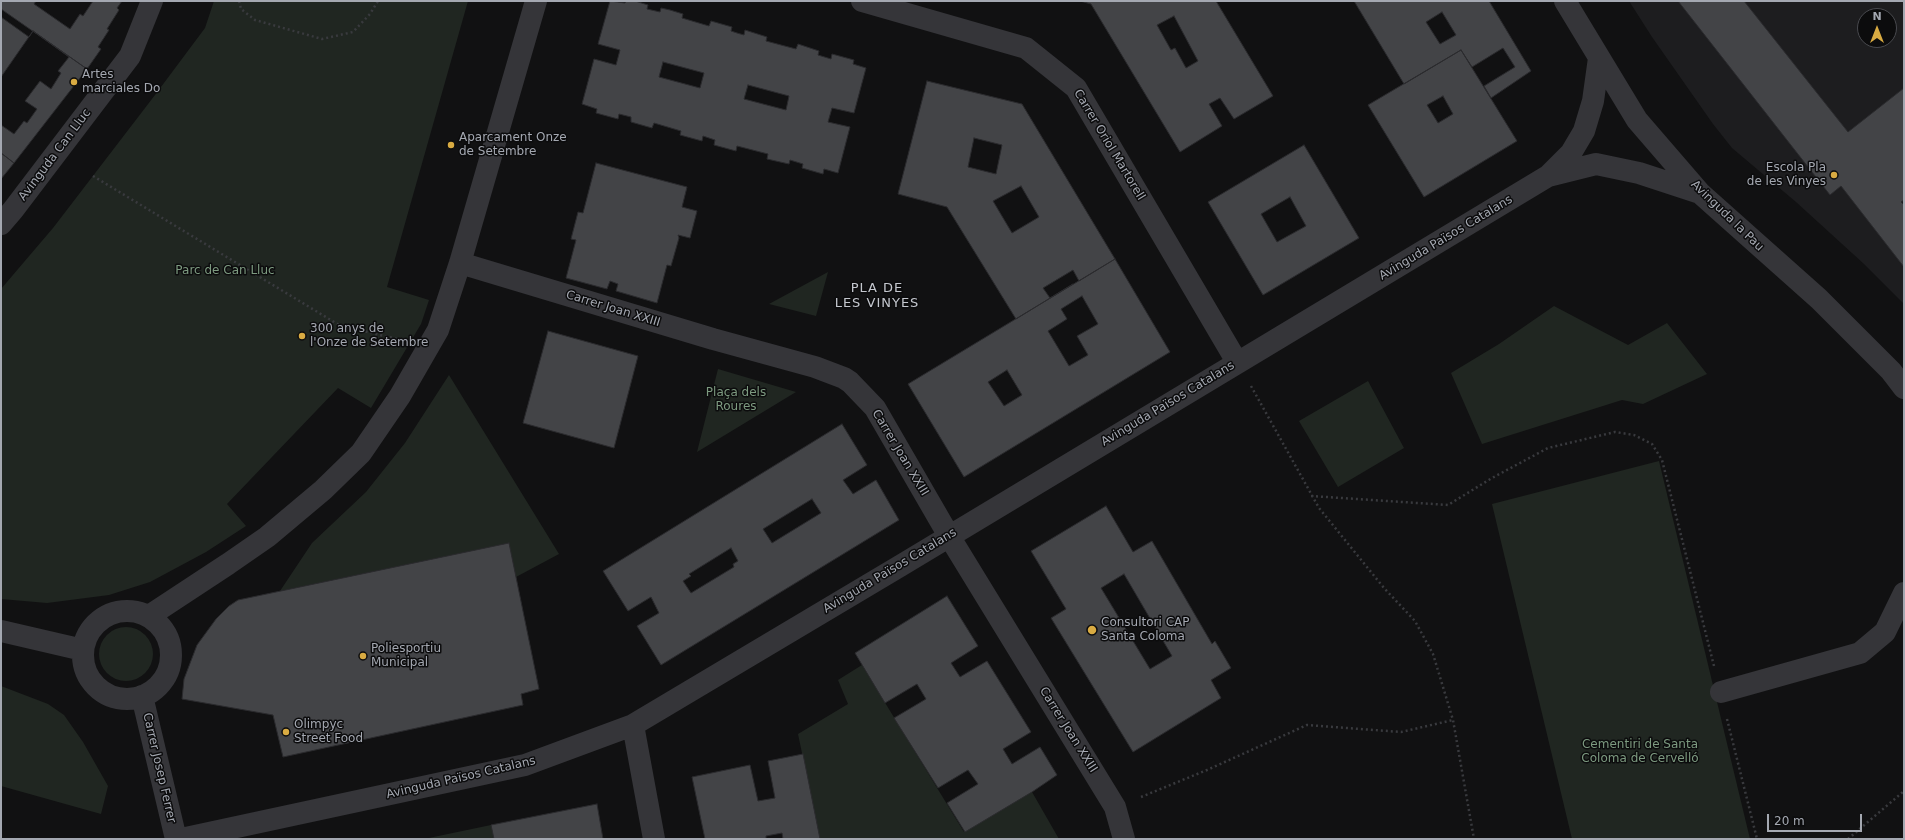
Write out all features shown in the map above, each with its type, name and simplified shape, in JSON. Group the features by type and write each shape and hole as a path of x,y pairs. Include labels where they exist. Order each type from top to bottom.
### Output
{"street":[{"name":"Avinguda Can Lluc","path":"1,224 130,56 152,1"},
{"path":"149,616 267,537 323,490 361,453 400,396 438,330 460,263 536,1"},
{"name":"Carrer Oriol Martorell","path":"862,1 1026,48 1076,88 1238,362"},
{"name":"Avinguda la Pau","path":"1565,1 1638,120 1700,193 1819,299 1891,371 1904,388"},
{"name":"Avinguda Països Catalans","path":"181,839 525,765 633,725 1548,176 1571,153 1584,131 1593,101 1599,58"},
{"name":"Avinguda Països Catalans","path":"1548,176 1596,164 1639,173 1700,193"},
{"name":"Carrer Joan XXIII","path":"460,263 712,339 815,368 844,378 875,408 949,536 1115,807 1124,839"},
{"path":"1720,692 1860,653 1885,632 1904,593"},
{"path":"121,611 136,611 149,616 161,626 168,638 171,652 170,666 164,678 154,689 142,696 127,699 113,696 100,689 89,678 84,665 83,650 87,636 95,624 107,615 121,611"},
{"path":"1,631 83,650"},
{"name":"Carrer Josep Ferrer","path":"142,696 176,839"},
{"path":"633,725 654,839"}],"path":[{"path":"239,1 241,9 255,20 322,39 353,32 378,1"},
{"path":"93,176 339,325 403,340"},
{"path":"1238,362 1311,496 1384,588 1415,621 1432,654 1454,720 1474,839"},
{"path":"1311,496 1448,505 1492,478 1548,448 1615,432 1634,435 1652,444 1662,460 1757,839"},
{"path":"1115,807 1207,770 1307,725 1401,732 1454,720"},
{"path":"1848,839 1904,791"}],"shaded area":[{"name":"Escola Pla de les Vinyes","path":"1629,1 1904,1 1904,304 1864,264 1796,202 1732,148 1713,124 1652,37"}],"green space":[{"name":"Parc de Can Lluc","path":"214,1 468,1 387,287 429,300 421,324 371,408 338,388 227,504 246,526 206,552 150,582 109,595 47,603 1,599 1,289 53,228 205,28"},
{"path":"828,272 816,316 769,304"},
{"path":"1554,306 1628,345 1667,323 1707,374 1643,404 1622,400 1482,444 1451,373 1499,344"},
{"name":"Plaça dels Roures","path":"718,369 796,392 697,452"},
{"path":"449,375 559,554 516,577 509,543 280,591 312,543 366,492 405,443"},
{"path":"1368,381 1404,448 1338,487 1299,421"},
{"name":"Cementiri de Santa Coloma de Cervelló","path":"1659,461 1750,839 1572,839 1492,504"},
{"path":"126,627 136,629 145,635 151,644 153,654 151,664 145,673 136,679 126,681 116,679 107,673 101,664 99,654 101,644 107,635 116,629"},
{"path":"862,665 964,832 1032,792 1059,839 820,839 798,734 848,704 838,680"},
{"path":"1,686 48,704 64,715 83,742 108,786 101,814 1,786"},
{"path":"491,825 494,839 424,839"}],"building":[{"path":"1,1 122,1 117,8 119,10 107,29 109,30 98,47 101,49 87,69 1,9"},
{"path":"36,1 93,1 83,16 80,14 70,29 34,4"},
{"path":"610,1 625,3 626,1 635,1 648,5 647,9 660,12 661,8 670,10 683,14 682,18 709,26 711,21 732,27 731,31 744,35 745,30 767,37 766,41 796,49 798,44 819,51 818,55 831,59 832,54 854,60 853,64 866,68 854,113 832,108 828,122 850,127 838,173 824,169 823,174 802,168 803,164 790,160 789,164 767,159 768,154 737,146 736,151 714,145 715,140 703,136 702,141 680,135 681,131 654,123 652,128 631,122 631,117 619,114 618,119 596,113 597,109 582,104 594,59 616,65 620,50 598,44","holes":["663,62 704,73 700,88 659,77","748,85 789,96 786,110 744,99"]},
{"path":"1080,1 1216,1 1273,96 1234,119 1220,98 1209,104 1222,126 1180,152 1091,4","holes":["1174,16 1198,61 1186,68 1175,48 1171,50 1157,25"]},
{"path":"1354,1 1489,1 1531,71 1491,98 1484,86 1515,67 1503,48 1472,67 1461,50 1404,84","holes":["1442,12 1456,35 1440,44 1426,22"]},
{"path":"1678,1 1744,1 1848,132 1904,88 1904,200 1901,202 1904,205 1904,267 1841,186 1830,195"},
{"path":"1,17 29,37 33,31 69,57 58,71 61,73 51,89 40,81 25,101 37,109 27,123 24,121 14,134 1,125"},
{"path":"33,31 87,69 14,163 1,153 1,77"},
{"path":"1461,50 1517,141 1424,197 1368,105","holes":["1443,96 1453,114 1438,123 1427,105"]},
{"path":"927,81 1022,104 1115,259 1079,281 1073,270 1043,288 1050,298 1073,284 1016,319 947,207 898,194","holes":["974,138 1002,145 996,174 968,167","1021,186 1039,217 1012,233 993,201"]},
{"path":"1304,145 1359,238 1263,295 1208,202","holes":["1290,197 1306,226 1277,242 1261,214"]},
{"path":"1,153 14,163 1,179"},
{"path":"596,163 687,187 682,207 697,211 690,238 678,235 679,238 671,266 667,265 657,303 616,291 618,284 610,281 607,289 566,278 576,240 571,239 578,212 583,213"},
{"path":"1115,259 1170,352 964,477 908,384","holes":["1082,296 1098,324 1077,336 1088,355 1069,366 1048,331 1067,319 1061,309","1007,370 1022,395 1004,406 988,382"]},
{"path":"548,331 638,356 614,448 523,423"},
{"path":"842,424 867,465 843,480 853,494 876,480 899,520 661,665 637,626 659,613 651,597 628,611 603,571","holes":["812,499 821,513 772,543 763,529","731,548 738,561 733,564 734,567 691,593 683,581 691,576 689,574"]},
{"name":"Consultori CAP Santa Coloma","path":"1106,506 1133,552 1152,541 1212,644 1215,641 1231,668 1211,680 1221,698 1133,752 1051,618 1066,609 1031,551","holes":["1124,574 1172,656 1150,669 1101,588"]},
{"name":"Poliesportiu Municipal","path":"509,543 539,689 521,694 523,705 283,757 273,715 182,699 184,679 197,645 216,619 229,606 238,600"},
{"path":"947,596 978,646 951,663 960,677 987,661 1031,732 1003,749 1012,764 1040,747 1057,775 1032,792 965,832 947,803 978,784 968,770 938,788 894,718 926,699 917,684 885,703 855,653"},
{"path":"803,754 820,839 783,839 782,833 766,836 766,839 705,839 692,777 750,765 758,801 775,798 768,761"},
{"path":"597,804 603,839 494,839 491,825"}],"place":[{"name":"Artes marciales Do","path":"74,82"},
{"name":"Aparcament Onze de Setembre","path":"451,145"},
{"name":"Escola Pla de les Vinyes","path":"1834,175"},
{"name":"300 anys de l'Onze de Setembre","path":"302,336"},
{"name":"Consultori CAP Santa Coloma","path":"1092,630"},
{"name":"Poliesportiu Municipal","path":"363,656"},
{"name":"Olimpyc Street Food","path":"286,732"}],"district":[{"name":"PLA DE LES VINYES","path":"877,296"}]}
